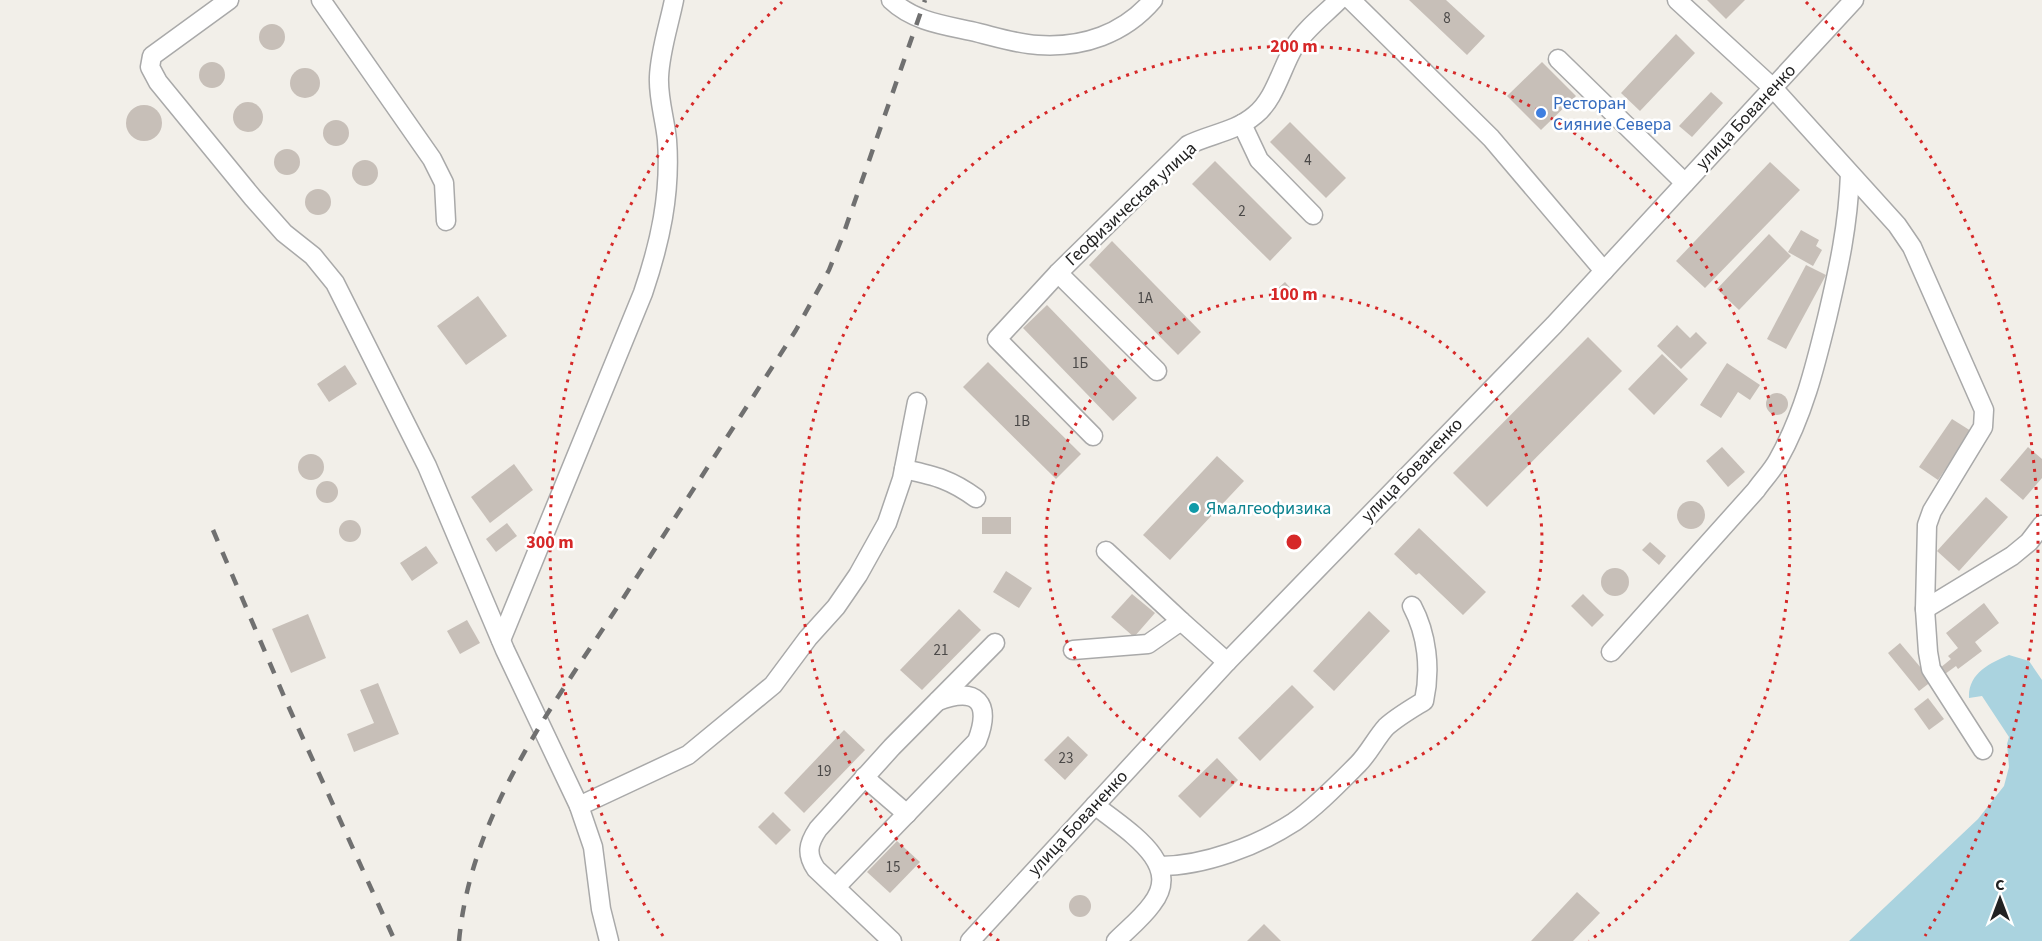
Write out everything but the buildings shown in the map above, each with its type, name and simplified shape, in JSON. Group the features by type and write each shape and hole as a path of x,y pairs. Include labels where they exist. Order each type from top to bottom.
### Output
{"street":[{"path":"229,0 152,56 150,67 158,82 253,198 284,233 313,256 335,283 427,466 501,639 579,806 593,847 601,909 609,941"},
{"path":"321,0 432,159 444,183 446,221"},
{"path":"501,639 653,264 665,214 668,189 667,138 659,78 660,62 674,0"},
{"path":"891,0 908,13 928,21 1036,45 1056,45 1073,44 1104,37 1133,20 1153,0"},
{"name":"Геофизическая улица","path":"1093,436 997,339 1058,273 1188,145 1242,124 1257,114 1267,103 1296,45 1339,0"},
{"path":"1351,0 1491,138 1604,271"},
{"path":"1677,0 1773,88 1897,225 1912,247 1984,410 1983,427 1932,511 1927,525 1926,609 1931,669 1983,750"},
{"name":"улица Бованенко","path":"970,941 1227,662 1554,325 1854,0"},
{"path":"1558,59 1685,183"},
{"path":"1242,124 1259,160 1312,215"},
{"path":"1611,652 1756,490 1777,462 1785,446 1810,383 1843,251 1850,174"},
{"path":"1058,273 1157,371"},
{"path":"579,806 688,755 773,685 808,638 836,607 858,575 887,523 904,469 917,402"},
{"path":"904,469 956,483 976,498"},
{"path":"1926,609 2012,556 2030,542 2042,525"},
{"path":"1106,551 1227,662"},
{"path":"1160,866 1198,863 1248,845 1293,823 1359,763 1385,728 1424,701 1427,688 1425,636 1412,606"},
{"path":"1073,650 1148,645 1181,621"},
{"path":"892,941 816,869 810,860 808,849 811,838 864,777 995,643"},
{"path":"836,887 977,741 983,725 980,703 972,696 961,694 938,701"},
{"path":"864,777 907,814"},
{"path":"1095,805 1147,848 1156,857 1160,866 1161,879 1153,903 1116,941"}],"water":[{"path":"2009,655 2029,661 2042,680 2042,941 1849,941 1978,819 2004,786 2009,767 2007,744 2009,737 1982,696 1969,698 1972,682 1976,676 1988,666"}],"railway":[{"path":"459,941 467,893 480,847 498,803 520,760 571,677 796,330 829,270 925,0"},
{"path":"213,530 286,701 395,941"}],"place":[{"name":"Ресторан Сияние Севера","path":"1541,113"},
{"name":"Ямалгеофизика","path":"1194,508"}]}
